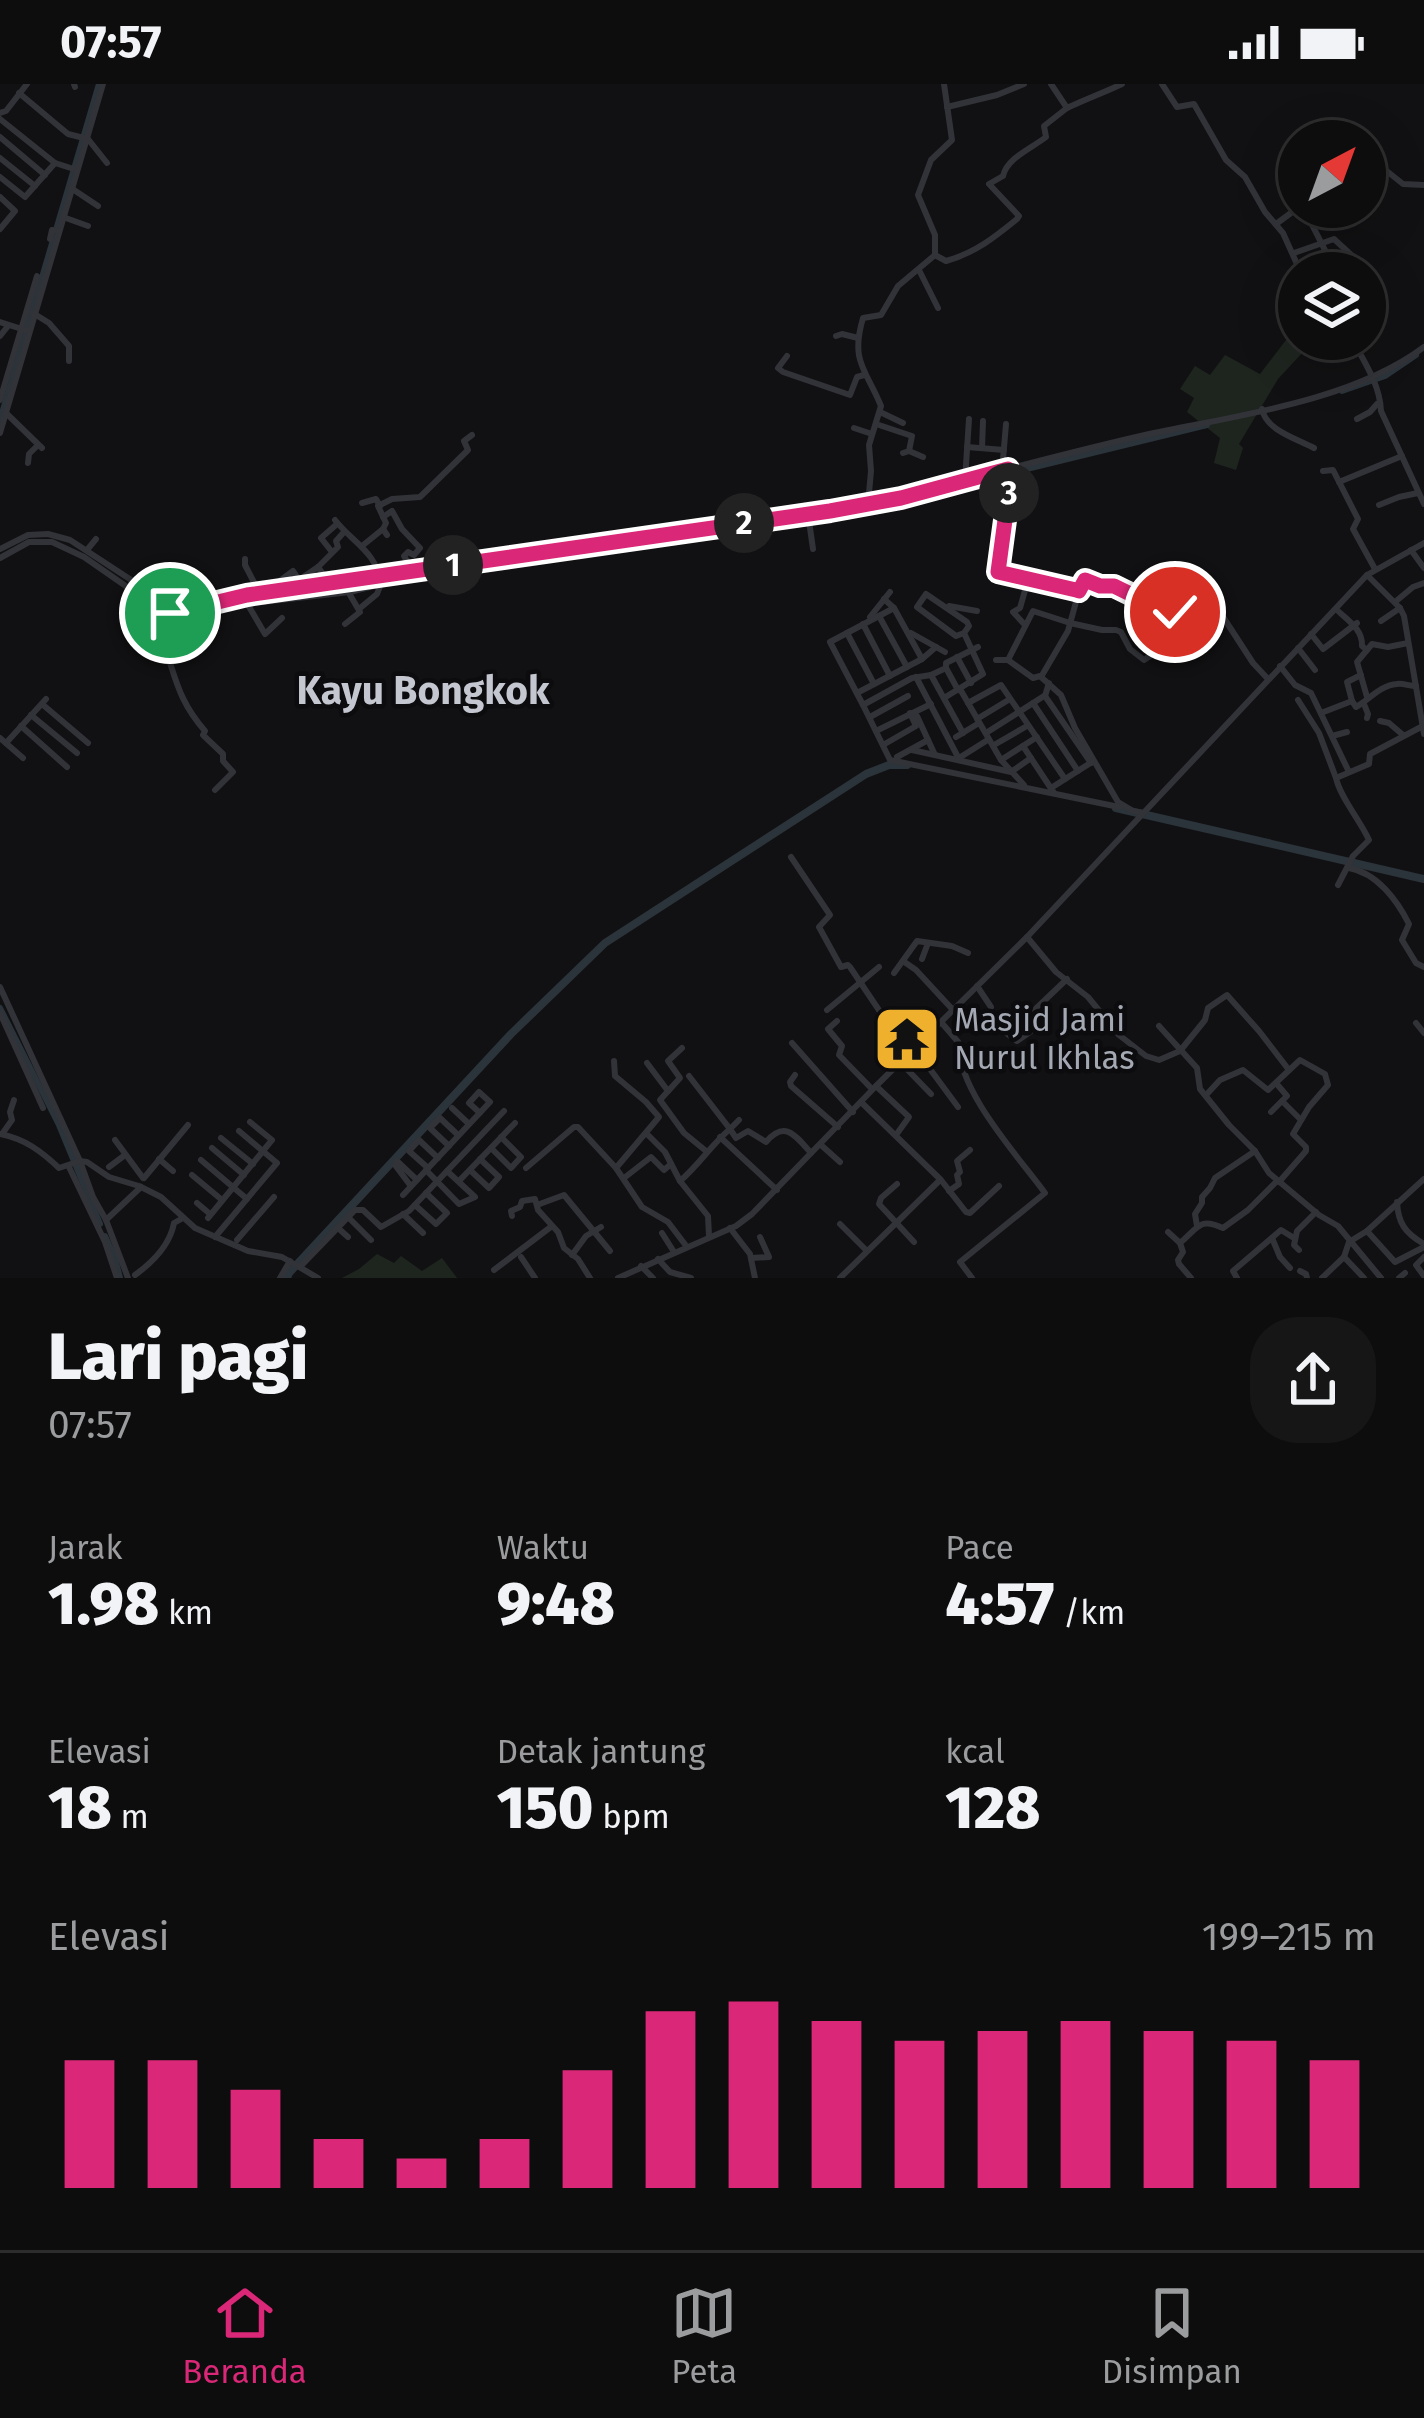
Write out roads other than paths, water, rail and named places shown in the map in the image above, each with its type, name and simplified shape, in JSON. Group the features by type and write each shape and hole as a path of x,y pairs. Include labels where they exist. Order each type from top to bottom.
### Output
{"street":[{"path":"27,84 0,116 55,163 74,169"},
{"path":"0,433 40,277 103,84"},
{"path":"935,255 934,230 918,195 931,160 952,140 944,84"},
{"path":"946,107 1024,84"},
{"path":"1051,84 1067,108"},
{"path":"935,255 946,261 957,258 985,245 1018,218 989,184 1046,137 1044,126 1067,108 1122,84"},
{"path":"1162,84 1178,107 1194,104 1226,160 1245,177 1293,252"},
{"path":"19,93 53,124 83,137 107,163"},
{"path":"0,137 45,175"},
{"path":"0,158 35,186"},
{"path":"0,177 25,197 55,163"},
{"path":"1386,170 1404,185 1424,185"},
{"path":"71,188 98,206"},
{"path":"0,229 15,211 2,201"},
{"path":"63,217 88,226"},
{"path":"1314,228 1326,252"},
{"path":"50,239 57,230"},
{"path":"1297,252 1334,239 1349,252"},
{"path":"868,504 868,449 880,402 860,365 858,338 863,318 881,314 898,286 935,255"},
{"path":"920,270 938,308"},
{"path":"32,306 69,346 69,361"},
{"path":"0,336 4,324 25,331"},
{"path":"836,335 858,338"},
{"path":"247,599 808,519 1374,380 1424,347"},
{"path":"0,400 19,352"},
{"path":"787,356 778,368 783,372 850,395 857,377 864,375"},
{"path":"1363,360 1374,380 1380,410 1424,504"},
{"path":"1357,419 1380,402"},
{"path":"1262,411 1269,424 1314,448"},
{"path":"880,412 903,422"},
{"path":"5,413 40,447 29,454 28,463"},
{"path":"965,480 969,419"},
{"path":"982,448 983,422"},
{"path":"876,424 912,436 906,452 923,457"},
{"path":"854,428 872,434"},
{"path":"1002,430 1004,541 997,570 1079,591"},
{"path":"362,546 385,532 386,523 377,508 392,499 420,497 468,450 465,439 472,435"},
{"path":"967,447 1004,450"},
{"path":"1339,482 1403,455"},
{"path":"991,462 1006,471"},
{"path":"1323,471 1332,469 1339,482 1358,518 1353,530 1375,568"},
{"path":"1379,505 1418,493"},
{"path":"362,503 376,499 380,506"},
{"path":"382,517 393,512 402,530 421,549 404,556 413,572"},
{"path":"808,519 813,549"},
{"path":"331,556 321,538 336,522 369,551 379,567 377,594 359,609"},
{"path":"58,540 170,610 194,611 297,591 331,556 344,532"},
{"path":"7,550 28,539 58,540 87,550 102,565"},
{"path":"87,550 96,539"},
{"path":"624,1277 752,1214 1027,937 1367,575 1424,543"},
{"path":"1411,550 1424,568"},
{"path":"245,560 260,594"},
{"path":"287,562 297,591"},
{"path":"318,567 329,589"},
{"path":"282,591 281,580 293,571"},
{"path":"1336,778 1369,764 1370,754 1403,735 1422,731 1422,705 1397,605 1367,575"},
{"path":"1025,625 1013,612 1020,608 1028,580"},
{"path":"996,660 1008,660 1038,678 1070,623 1085,580 1114,586 1160,609 1171,605 1180,615 1205,602 1214,604 1268,679"},
{"path":"1381,621 1409,589 1424,584"},
{"path":"345,624 359,609 349,587"},
{"path":"928,593 967,622 964,633 956,636 917,608 928,593"},
{"path":"864,624 887,596 922,659"},
{"path":"247,599 265,634 282,618"},
{"path":"946,605 977,611"},
{"path":"894,608 830,642 893,762 1053,790 1144,813"},
{"path":"1008,660 1033,611 1121,632 1130,649 1144,660 1150,650 1167,640 1159,625 1160,609"},
{"path":"1336,609 1355,624 1367,650"},
{"path":"145,632 170,610"},
{"path":"879,616 907,667"},
{"path":"864,624 890,676"},
{"path":"1311,634 1322,650 1355,624"},
{"path":"156,626 187,710 205,731 203,735 224,754"},
{"path":"908,631 945,652"},
{"path":"847,633 874,684"},
{"path":"944,698 983,674 964,633"},
{"path":"1367,718 1357,662 1373,644 1408,643"},
{"path":"857,693 936,647"},
{"path":"1298,648 1315,670"},
{"path":"974,649 946,663 946,668 998,758 1028,788"},
{"path":"957,658 970,683"},
{"path":"1412,666 1424,663"},
{"path":"1280,666 1295,685 1310,692 1349,772"},
{"path":"863,705 916,677 946,668"},
{"path":"1041,674 1061,695 1093,761 1125,808"},
{"path":"932,675 960,735 1010,699"},
{"path":"1361,675 1346,682 1354,707 1397,683 1417,686"},
{"path":"916,677 959,759"},
{"path":"959,759 1045,696 1049,683"},
{"path":"901,684 935,755"},
{"path":"968,703 1001,685 1065,779"},
{"path":"870,718 908,696"},
{"path":"1045,696 1093,761"},
{"path":"1298,700 1319,734 1338,788 1369,840 1353,856 1339,885"},
{"path":"23,758 3,740 44,701 88,742"},
{"path":"1321,713 1352,701"},
{"path":"877,731 931,704"},
{"path":"1033,704 1078,771"},
{"path":"883,745 916,726 914,713"},
{"path":"32,715 77,753"},
{"path":"1380,721 1403,735"},
{"path":"980,765 1064,723"},
{"path":"989,740 1028,725"},
{"path":"21,726 68,767"},
{"path":"1332,736 1347,732"},
{"path":"897,757 928,740"},
{"path":"215,790 233,772 224,761 232,745"},
{"path":"1023,746 1053,790"},
{"path":"912,750 1011,772 1031,758"},
{"path":"1053,790 1093,761"},
{"path":"791,857 830,915 819,928 840,966 849,965 886,1022 958,1107"},
{"path":"1349,867 1369,874 1395,902 1409,924 1402,940 1416,963 1424,967"},
{"path":"1027,937 1056,972 1146,1056 1159,1060 1180,1051 1205,1020 1208,1008 1227,995 1289,1070"},
{"path":"894,973 915,942 952,946 968,953"},
{"path":"922,959 928,943"},
{"path":"903,961 953,1010"},
{"path":"827,1010 879,967"},
{"path":"1005,1032 1019,1041 1027,1036 1030,1030 1025,1019 1067,979"},
{"path":"977,986 991,1006"},
{"path":"0,987 118,1264 131,1277 154,1260 174,1223 183,1218"},
{"path":"0,1013 43,1108"},
{"path":"837,1022 828,1029 842,1046 838,1052 909,1118 896,1135"},
{"path":"941,1022 959,1043 967,1085 1046,1193 960,1262 971,1278"},
{"path":"1416,1023 1424,1033"},
{"path":"1159,1026 1198,1070 1200,1089 1278,1182 1349,1238 1344,1257 1322,1278"},
{"path":"792,1043 853,1112"},
{"path":"653,1110 681,1077 668,1061 682,1048"},
{"path":"614,1060 617,1078 658,1119 616,1168"},
{"path":"1197,1226 1212,1222 1223,1228 1248,1210 1306,1151 1293,1136 1328,1085 1328,1078 1302,1060 1266,1090 1243,1070 1220,1080 1207,1094"},
{"path":"900,1061 931,1094"},
{"path":"647,1063 668,1091"},
{"path":"795,1075 789,1084 838,1127"},
{"path":"689,1076 736,1138 748,1131 764,1142 776,1131 785,1131 811,1153"},
{"path":"1271,1112 1287,1095 1276,1083"},
{"path":"14,1100 12,1120 1,1137 22,1140 59,1168 75,1164 141,1184 196,1228 248,1251 278,1256 318,1278"},
{"path":"660,1100 684,1133 707,1152"},
{"path":"1282,1101 1301,1120"},
{"path":"862,1102 968,1213 999,1186"},
{"path":"452,1108 469,1124"},
{"path":"280,1278 342,1232 355,1210 363,1210 381,1227 403,1214 504,1111"},
{"path":"403,1195 480,1113"},
{"path":"448,1146 430,1128 440,1118 472,1145"},
{"path":"680,1181 739,1120"},
{"path":"197,1203 209,1216 272,1140 250,1122"},
{"path":"459,1181 514,1124"},
{"path":"106,1220 188,1126"},
{"path":"526,1168 576,1126 625,1178 642,1207 668,1222 686,1247"},
{"path":"215,1237 277,1163 239,1132"},
{"path":"646,1133 662,1148 708,1216 710,1236"},
{"path":"720,1137 777,1190"},
{"path":"221,1138 268,1174"},
{"path":"490,1148 511,1168 521,1157 501,1138"},
{"path":"115,1140 141,1184"},
{"path":"438,1157 419,1140 409,1150 459,1204 475,1197 448,1171"},
{"path":"821,1145 840,1162"},
{"path":"212,1148 244,1175"},
{"path":"949,1191 958,1184 957,1161 970,1150"},
{"path":"1180,1243 1197,1229 1195,1214 1215,1178 1255,1151"},
{"path":"109,1167 125,1155"},
{"path":"625,1178 651,1157 664,1170 671,1164"},
{"path":"470,1170 488,1188 499,1178 480,1159"},
{"path":"159,1160 173,1171"},
{"path":"201,1160 233,1187 268,1204"},
{"path":"75,1164 106,1220 117,1278"},
{"path":"193,1175 222,1200"},
{"path":"1348,1241 1367,1231 1424,1179"},
{"path":"840,1278 940,1180"},
{"path":"564,1184 563,1194 597,1229 610,1251"},
{"path":"897,1184 879,1201 914,1242"},
{"path":"1196,1186 1204,1193"},
{"path":"415,1204 436,1224 447,1213 426,1193"},
{"path":"537,1205 563,1194"},
{"path":"237,1240 274,1197"},
{"path":"512,1216 511,1211 534,1198 563,1248 578,1259 590,1278"},
{"path":"1367,1231 1395,1262 1424,1246 1398,1221 1397,1202"},
{"path":"1299,1250 1294,1238 1316,1212"},
{"path":"403,1214 423,1233"},
{"path":"348,1217 371,1240"},
{"path":"840,1224 867,1251"},
{"path":"494,1270 552,1226"},
{"path":"730,1228 751,1258 755,1278"},
{"path":"572,1255 597,1229"},
{"path":"1237,1278 1233,1271 1283,1230 1294,1238"},
{"path":"1168,1232 1180,1243 1184,1252 1179,1264 1191,1278"},
{"path":"662,1233 674,1252"},
{"path":"751,1258 769,1257 760,1238"},
{"path":"1272,1238 1280,1257 1307,1278"},
{"path":"1348,1241 1381,1278"},
{"path":"520,1257 535,1278"},
{"path":"1344,1257 1364,1278"},
{"path":"1424,1257 1416,1265 1424,1276"},
{"path":"658,1259 670,1272 691,1278"},
{"path":"641,1266 653,1278"}],"waterway":[{"path":"0,420 99,84"},
{"path":"1342,391 1385,376 1416,355"},
{"path":"722,529 855,511 1207,425"},
{"path":"308,594 489,563"},
{"path":"131,583 168,606 194,610"},
{"path":"224,603 259,599"},
{"path":"287,1278 511,1034 605,943 866,774 889,765 907,765"},
{"path":"1116,808 1424,879"},
{"path":"0,1008 59,1125 100,1224"},
{"path":"105,1236 120,1278"}],"place":[{"name":"Masjid Jami Nurul Ikhlas","path":"907,1039"}],"district":[{"name":"Kayu Bongkok","path":"423,691"}]}
